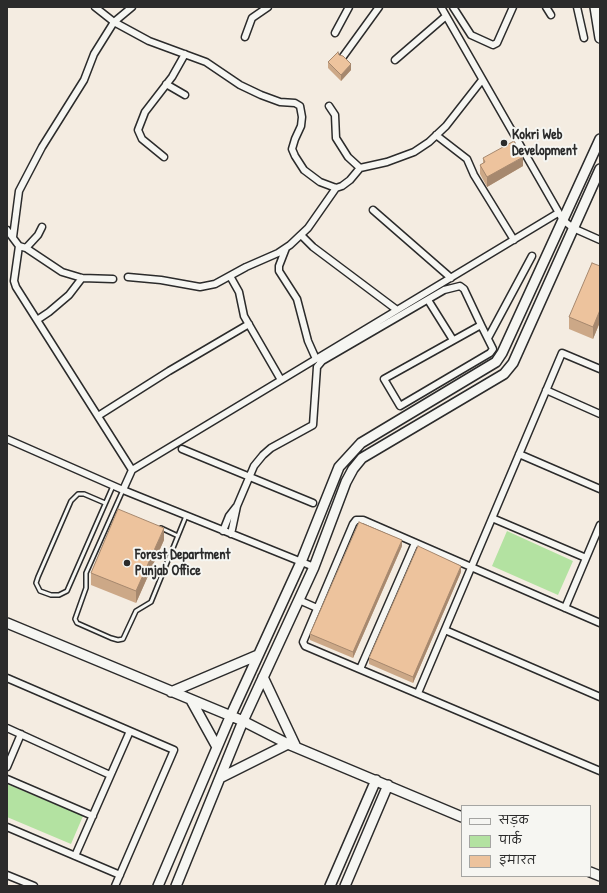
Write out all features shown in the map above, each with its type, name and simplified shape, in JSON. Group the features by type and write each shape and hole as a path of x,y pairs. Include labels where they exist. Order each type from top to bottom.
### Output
{"main road":[{"path":"595,7 600,38"},
{"path":"158,886 230,717 301,562 339,467 361,443 496,362 502,353 560,217 600,139"},
{"path":"176,886 243,722 314,567 346,482 353,469 362,458 504,374 513,363 600,169"},
{"path":"7,623 243,722 292,746 461,817"},
{"path":"172,692 258,655"},
{"path":"263,677 292,746"},
{"path":"191,700 217,747"},
{"path":"220,778 292,746"},
{"path":"330,886 376,780"},
{"path":"345,886 388,785"}],"street":[{"path":"95,7 114,22 144,39 212,65 240,85 261,95 280,102 295,103 300,106 302,117 301,126 294,139 292,149 294,156 304,170 320,182 336,188"},
{"path":"13,236 19,191 42,147 84,80 94,54 114,22 132,7"},
{"path":"245,37 252,18 268,7"},
{"path":"335,33 349,7"},
{"path":"342,58 379,7"},
{"path":"441,7 560,217 573,228 600,240"},
{"path":"453,7 471,36 493,45 497,43 513,7"},
{"path":"546,7 551,16"},
{"path":"577,7 584,38"},
{"path":"395,60 446,16"},
{"path":"164,157 142,139 138,130 145,112 166,84 185,54"},
{"path":"128,277 161,280 200,287 215,284 286,248 301,235 316,218 336,188 342,186 350,180 360,168 380,164 414,152 446,126 482,80"},
{"path":"166,84 185,95"},
{"path":"329,106 335,115 336,138 348,157 360,168"},
{"path":"436,135 467,159 474,174 514,240"},
{"path":"373,210 451,278"},
{"path":"124,490 132,470 514,240 560,217"},
{"path":"26,248 38,235 42,227"},
{"path":"7,230 19,246 15,284 132,470"},
{"path":"301,235 313,248 397,310"},
{"path":"19,246 26,248 52,267 82,278 113,279"},
{"path":"286,248 279,266 279,271 297,299 308,341 316,359"},
{"path":"488,338 532,256"},
{"path":"230,276 239,292 243,312 281,380"},
{"path":"37,320 69,296 82,278"},
{"path":"223,530 229,516 236,506 249,476 263,455 271,448 313,425 317,367 320,363 428,300 450,288 460,286 464,289 493,349 490,353 399,405 384,380 481,325"},
{"path":"428,300 453,340"},
{"path":"98,416 169,371 249,324"},
{"path":"418,693 562,353 600,369"},
{"path":"546,390 600,414"},
{"path":"7,439 113,486 314,567"},
{"path":"182,449 313,503"},
{"path":"519,454 600,489"},
{"path":"231,534 236,506"},
{"path":"492,518 586,558"},
{"path":"600,623 362,520 356,520 303,642 305,646 600,771"},
{"path":"565,608 600,525"},
{"path":"360,669 415,543"},
{"path":"299,600 317,608"},
{"path":"444,630 600,697"},
{"path":"7,678 174,751 115,886"},
{"path":"7,728 110,775"},
{"path":"76,856 130,731"},
{"path":"7,767 21,734"},
{"path":"7,779 93,816"},
{"path":"7,827 120,875"},
{"path":"7,875 34,886"}],"lane":[{"path":"105,503 84,494 78,494 71,501 38,577 36,583 40,591 51,595 59,595 67,591 113,486"},
{"path":"124,490 86,573 86,588 75,619 77,623 111,638 118,640 123,639 136,611 151,602 186,516"},
{"path":"115,508 122,512"},
{"path":"157,527 178,536"}],"green space":[{"path":"507,531 573,561 558,595 492,566"},
{"path":"7,784 83,816 71,844 7,817"}],"building":[{"path":"338,52 339,55 343,56 351,64 341,75 328,62"},
{"path":"514,141 523,157 487,177 480,165 485,162 483,158"},
{"path":"592,263 600,266 600,310 593,327 569,317"},
{"name":"Forest Department Punjab Office","path":"118,509 164,528 136,591 91,573"},
{"path":"359,522 402,540 353,652 310,634"},
{"path":"418,546 461,566 413,677 369,658"}],"place":[{"name":"Kokri Web Development","path":"504,143"},
{"name":"Forest Department Punjab Office","path":"127,563"}]}
